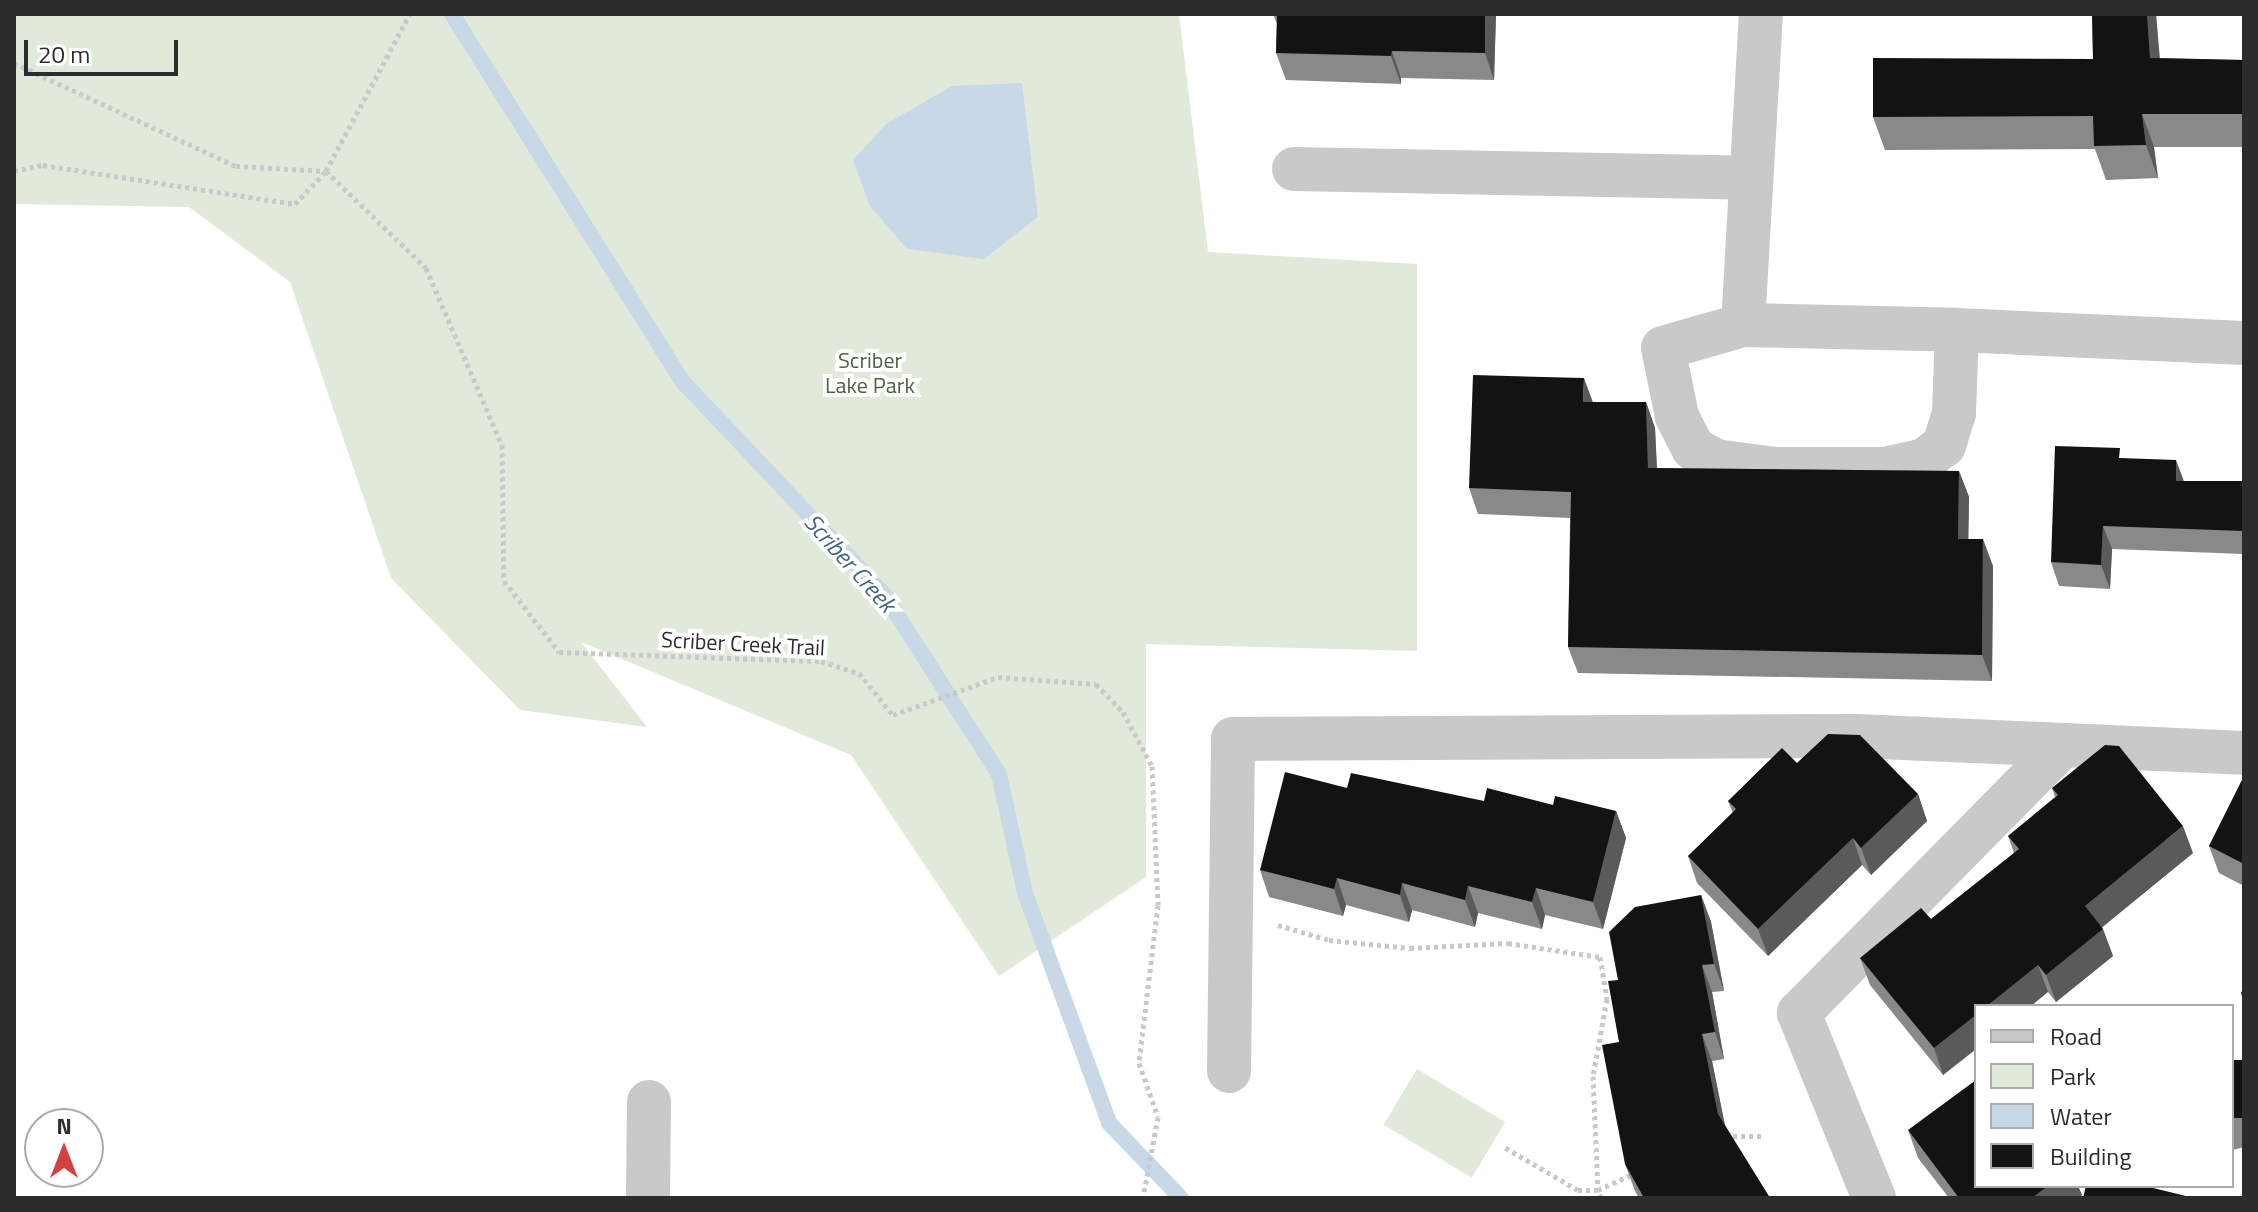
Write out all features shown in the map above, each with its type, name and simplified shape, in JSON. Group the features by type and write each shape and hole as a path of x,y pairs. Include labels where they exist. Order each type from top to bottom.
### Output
{"street":[{"path":"1743,325 1761,14"},
{"path":"1294,169 1751,178"},
{"path":"1957,330 1954,413 1944,445 1925,460 1885,469 1775,469 1716,461 1693,448 1677,416 1663,348 1743,325 1957,330 2244,343"},
{"path":"1229,1071 1233,739 1857,736 2059,749 2244,753"},
{"path":"1874,1198 1799,1013 2059,749"},
{"path":"648,1198 649,1102"}],"path":[{"path":"14,171 43,165 295,204 326,171 410,14"},
{"path":"14,63 236,166 326,171"},
{"name":"Scriber Creek Trail","path":"326,171 426,268 502,445 504,581 559,652 821,661 859,673 893,715 998,677 1096,684 1123,712 1152,766 1158,905 1139,1063 1158,1117 1143,1198"},
{"path":"1231,911 1329,940 1410,948 1508,943 1600,957 1607,999 1593,1076 1598,1190 1601,1198"},
{"path":"1715,1136 1764,1136"},
{"path":"1504,1147 1578,1190 1598,1190 1650,1166"}],"green space":[{"name":"Scriber Lake Park","path":"14,14 1179,14 1208,252 1417,264 1417,651 1146,644 1146,877 999,976 851,755 581,642 647,727 520,710 391,578 290,282 189,207 14,204"},
{"path":"1417,1069 1505,1122 1472,1178 1384,1125"}],"water":[{"path":"1022,83 1038,217 984,259 907,249 870,206 853,160 886,124 952,86"}],"building":[{"path":"1277,14 1485,14 1485,53 1392,51 1391,56 1276,53"},
{"path":"2092,14 2147,14 2150,58 2244,60 2244,114 2142,114 2146,145 2094,146 2093,116 1873,117 1873,58 2093,59"},
{"path":"1473,375 1584,378 1583,402 1646,402 1648,468 1959,471 1958,539 1983,539 1982,655 1568,647 1571,492 1469,488"},
{"path":"2055,446 2120,448 2119,458 2176,460 2176,481 2244,481 2244,531 2103,526 2101,565 2051,562"},
{"path":"1828,734 1860,735 1918,794 1861,848 1853,838 1758,929 1688,856 1736,809 1728,801 1782,748 1797,763"},
{"path":"2105,745 2119,746 2183,826 2085,906 2103,929 2046,975 2038,965 1989,1004 1974,1004 1974,1017 1934,1048 1860,958 1921,908 1931,919 2019,849 2008,836 2058,795 2052,788"},
{"path":"1285,772 1347,788 1351,773 1484,801 1487,788 1553,805 1555,796 1616,811 1593,902 1536,888 1532,902 1468,886 1465,900 1402,883 1400,895 1337,878 1334,889 1260,870"},
{"path":"2244,776 2244,864 2209,846"},
{"path":"1701,895 1714,964 1702,965 1715,1032 1702,1034 1718,1114 1770,1198 1644,1198 1625,1164 1602,1045 1619,1042 1608,981 1618,980 1609,932 1635,907"},
{"path":"2234,1060 2244,1060 2244,1118 2234,1118"},
{"path":"1974,1081 1974,1188 2045,1188 2032,1198 1959,1198 1908,1130"},
{"path":"2086,1188 2153,1188 2194,1198 2083,1198"}],"waterway":[{"name":"Scriber Creek","path":"452,14 682,381 885,596 999,774 1025,893 1109,1123 1181,1198"}]}
